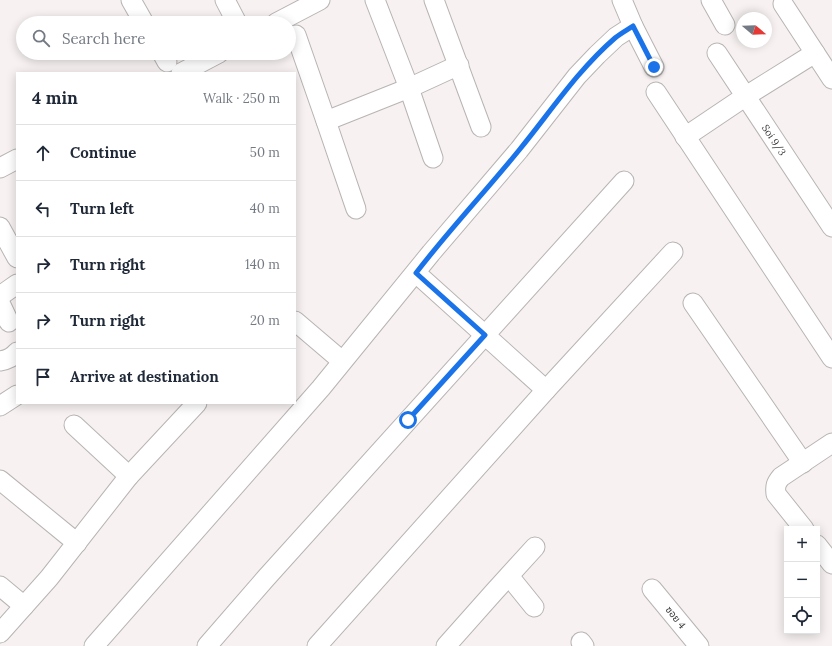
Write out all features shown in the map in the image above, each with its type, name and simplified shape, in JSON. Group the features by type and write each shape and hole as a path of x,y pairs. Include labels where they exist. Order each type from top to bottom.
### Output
{"street":[{"path":"131,0 140,16"},
{"path":"225,0 233,16"},
{"path":"289,16 320,0"},
{"path":"375,0 409,88 433,158"},
{"path":"434,0 481,127"},
{"path":"623,0 633,26 654,67"},
{"path":"711,0 726,25"},
{"path":"783,4 832,79"},
{"path":"94,646 321,388 431,253 519,150 577,76 616,37 633,26"},
{"path":"296,35 356,209"},
{"name":"Soi 9/3","path":"717,53 832,226"},
{"path":"685,137 746,96 815,53"},
{"path":"170,63 185,60"},
{"path":"326,121 409,88 458,65"},
{"path":"656,92 832,358"},
{"path":"0,168 16,160"},
{"path":"208,646 266,578 624,181"},
{"path":"0,227 16,256"},
{"path":"317,646 546,390 673,252"},
{"path":"416,273 546,390"},
{"path":"0,296 16,285"},
{"path":"0,303 9,323"},
{"path":"693,303 803,463"},
{"path":"296,322 342,361"},
{"path":"0,361 12,357 16,353"},
{"path":"0,406 16,396"},
{"path":"0,633 49,578 129,476 188,406"},
{"path":"74,426 129,476"},
{"path":"802,526 776,494 776,482 781,477 832,443"},
{"path":"0,480 77,543"},
{"path":"446,646 535,547"},
{"path":"820,549 832,564"},
{"path":"509,576 534,607"},
{"path":"0,586 24,606"},
{"name":"ซอย 4","path":"652,589 699,646"}],"route":[{"path":"408,420 485,335 416,273 431,253 519,150 577,76 616,37 633,26 654,67"}]}
